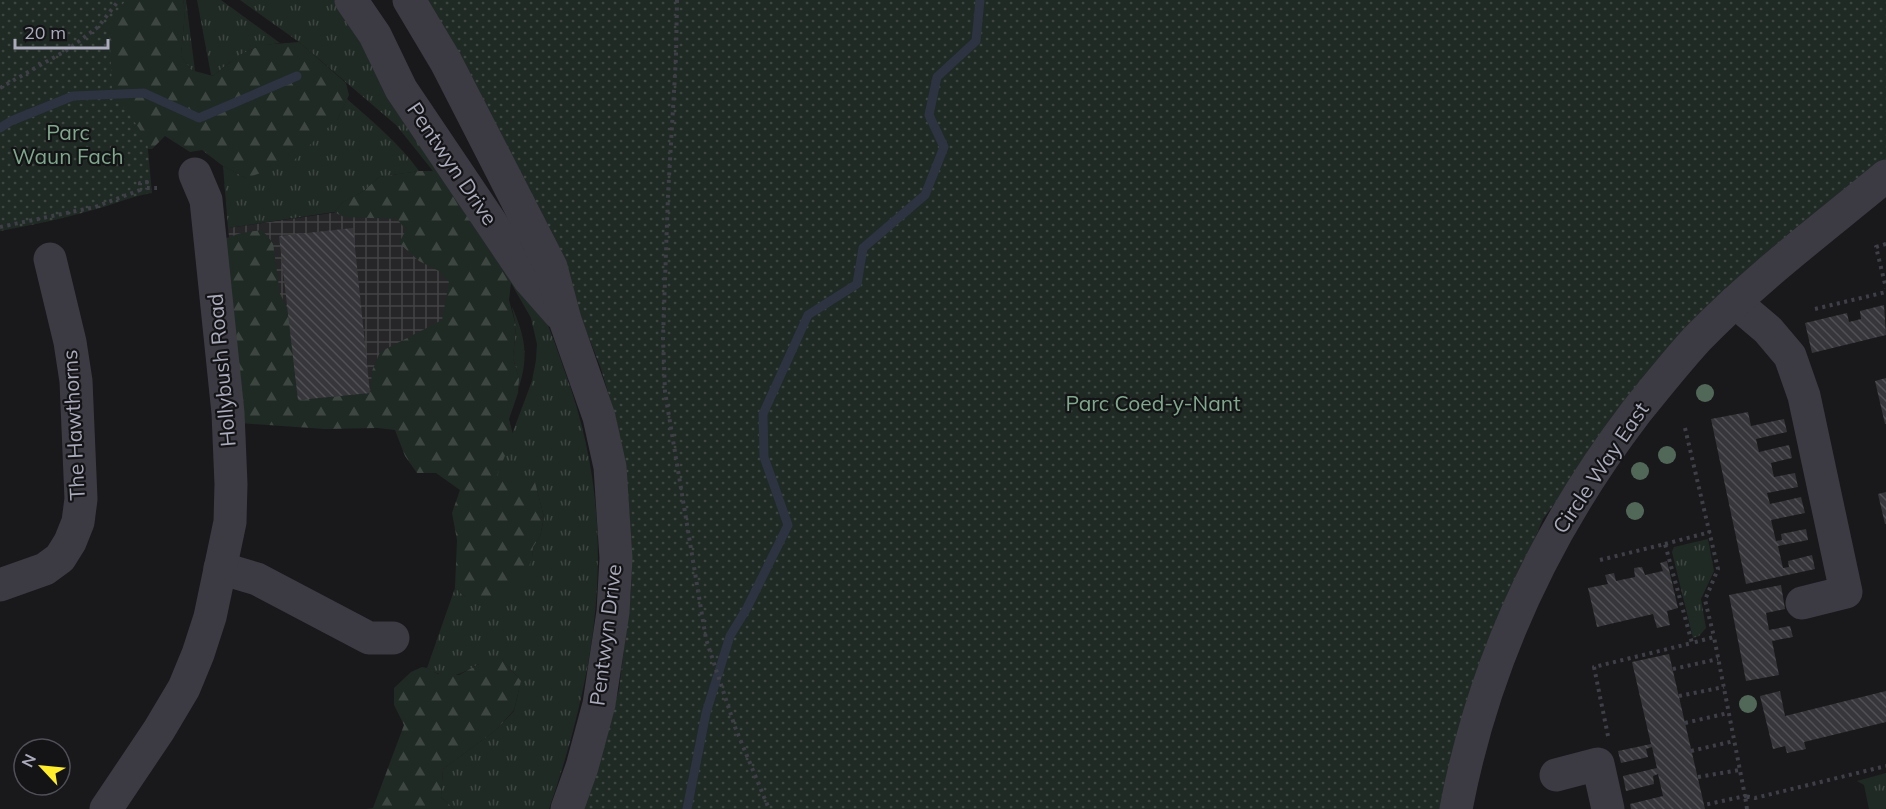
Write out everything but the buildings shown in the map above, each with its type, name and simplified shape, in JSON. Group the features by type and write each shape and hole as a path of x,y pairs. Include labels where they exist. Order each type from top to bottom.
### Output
{"street":[{"name":"Pentwyn Drive","path":"351,0 375,35 408,98 529,279 565,320"},
{"name":"Pentwyn Drive","path":"409,0 446,62 551,267 565,320 599,417 608,457 615,514 616,558 613,612 599,704 582,767 567,809"},
{"name":"Hollybush Road","path":"106,809 184,688 210,617 230,522 229,423 206,200 195,174"},
{"name":"Circle Way East","path":"1456,809 1465,763 1504,641 1539,564 1610,446 1696,340 1735,302 1886,176"},
{"name":"The Hawthorns","path":"0,585 45,569 60,558 78,522 81,499 76,381 70,342 50,258"},
{"path":"1735,302 1768,330 1790,356 1804,396 1846,592 1802,603"},
{"path":"220,568 257,579 369,638 393,638"},
{"path":"1556,775 1598,764 1608,809"}],"path":[{"path":"0,88 67,50 98,27 119,0"},
{"path":"677,0 663,327 665,392 706,639 735,727 769,809"},
{"path":"0,227 95,207 140,190 140,183 147,182 147,188 157,188"},
{"path":"1815,309 1886,290 1876,247 1886,244"},
{"path":"1685,428 1718,570 1705,600 1747,809"},
{"path":"1600,560 1710,532"},
{"path":"1665,544 1692,643"},
{"path":"1598,764 1611,746 1594,668 1714,638"},
{"path":"1673,669 1718,659"},
{"path":"1679,696 1724,687"},
{"path":"1685,723 1728,713"},
{"path":"1691,751 1734,741"},
{"path":"1704,805 1744,796 1755,798 1886,766"},
{"path":"1698,777 1740,770"}],"shaded area":[{"path":"428,199 490,387 249,409 228,228"}],"green space":[{"path":"0,0 183,0 185,10 181,56 191,70 213,76 239,55 262,45 299,42 346,83 349,95 338,118 291,163 246,178 223,166 202,150 190,152 165,136 152,149 130,148"},
{"name":"Parc Waun Fach","path":"0,0 126,0 109,22 112,88 147,139 152,193 70,216 0,231"},
{"path":"183,0 186,0 195,71 191,70 181,56 185,10"},
{"path":"197,0 221,0 280,43 251,49 213,76 211,75"},
{"path":"240,0 334,0 447,171 433,171 396,125 299,42"},
{"name":"Parc Coed-y-Nant","path":"419,0 1886,0 1886,159 1690,326 1543,519 1465,707 1443,809 584,809 619,689 631,592 632,551 626,468 616,418 600,366 566,280"},
{"path":"347,99 394,142 419,171 379,177 365,190 343,202 334,212 228,228 223,166 246,178 338,118"},
{"path":"419,171 447,171 513,265 509,300 516,326 513,358 519,379 518,393 509,419 513,435 495,481 509,478 535,482 544,517 540,537 533,547 525,580 494,602 465,597 455,588 457,540 452,513 460,490 436,473 417,473 405,456 395,430 325,429 239,423 218,241 241,233 262,230 273,243 280,294 288,309 298,400 370,393 372,371 380,352 442,320 449,282 439,271 419,261 399,243 406,230 397,219 344,217 334,212 343,202 365,190 379,177"},
{"path":"513,265 532,292 547,323 582,428 593,482 598,537 597,591 591,645 581,700 549,809 454,809 441,797 443,769 496,730 514,711 521,681 502,659 491,660 449,676 427,668 455,588 465,597 532,557 533,547 540,537 544,517 535,482 494,482 532,381 536,360 537,344 531,318 511,283"},
{"path":"512,307 523,337 525,356 519,387 513,358 516,326"},
{"path":"1708,539 1714,571 1701,599 1706,628 1699,636 1693,638 1672,552 1674,547"},
{"path":"490,658 502,659 521,681 514,710 496,730 443,769 441,797 454,809 366,809 373,808 404,725 394,705 394,688 411,672 422,667 438,674 459,675"},
{"path":"1886,773 1886,809 1869,809 1864,785 1857,781"}],"waterway":[{"path":"687,809 706,713 730,636 747,608 788,525 764,457 763,414 808,315 857,284 863,248 925,195 944,147 929,115 937,77 976,41 980,0"},
{"path":"0,128 11,121 73,96 144,93 199,118 297,76"}]}
